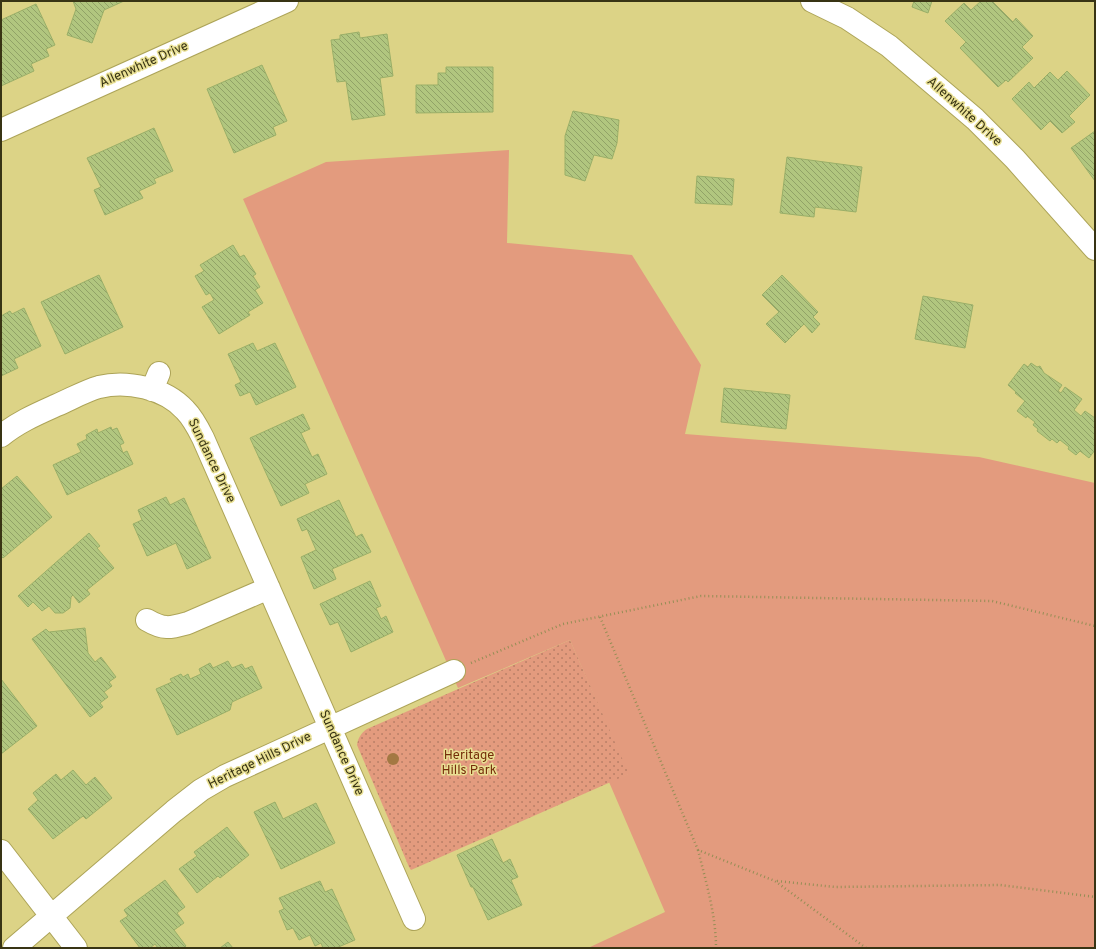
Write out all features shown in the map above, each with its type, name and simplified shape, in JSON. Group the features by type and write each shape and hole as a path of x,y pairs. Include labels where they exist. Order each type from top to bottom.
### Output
{"street":[{"name":"Allenwhite Drive","path":"1,130 287,1"},
{"name":"Allenwhite Drive","path":"812,1 847,18 889,46 975,120 1015,159 1095,249"},
{"name":"Sundance Drive","path":"1,436 16,424 99,387 125,384 139,386 156,382 175,402 184,409 194,422 203,438 414,919"},
{"path":"147,620 158,626 174,627 188,623 269,588"},
{"name":"Heritage Hills Drive","path":"14,948 174,811 201,790 231,773 454,671"},
{"path":"1,851 76,948"}],"path":[{"path":"454,671 563,624 701,596 992,601 1095,626"},
{"path":"600,617 698,850 708,889 716,935 716,948"},
{"path":"698,850 775,881 866,948"},
{"path":"775,881 835,887 1000,885 1095,897"}],"green space":[{"path":"509,150 507,243 632,255 701,365 685,434 979,457 1095,483 1095,948 588,948 665,912 609,782 628,774 570,640 458,688 243,199 326,162"},
{"name":"Heritage Hills Park","path":"570,640 629,774 411,870 357,745 360,736 367,729"}],"building":[{"path":"73,1 124,1 104,10 92,43 67,35 76,9"},
{"path":"914,1 932,1 928,13 912,7"},
{"path":"981,1 992,1 1013,22 1016,18 1033,36 1022,47 1033,58 1008,82 1006,80 998,87 960,48 966,42 945,21 964,3 971,10"},
{"path":"36,4 55,45 46,49 49,56 31,64 34,71 1,86 1,20"},
{"path":"359,32 360,38 387,34 393,76 380,78 385,115 352,120 346,81 337,82 331,40 340,39 340,35"},
{"path":"262,65 287,121 273,127 276,135 234,153 207,89"},
{"path":"446,67 493,67 493,112 416,113 416,85 438,85 438,73 446,73"},
{"path":"1067,71 1090,95 1069,116 1075,122 1062,133 1050,121 1041,130 1012,99 1029,82 1034,88 1050,72 1058,80"},
{"path":"573,111 619,120 617,143 612,159 594,155 585,181 565,175 565,136"},
{"path":"154,128 173,171 154,179 156,183 139,191 143,198 105,215 94,190 101,187 87,158"},
{"path":"1095,131 1095,181 1071,148"},
{"path":"787,157 862,167 856,212 815,207 814,217 780,213"},
{"path":"697,176 734,179 732,205 695,203"},
{"path":"233,245 240,257 244,255 256,274 253,276 260,287 255,290 263,303 248,312 250,315 219,334 202,307 214,300 210,293 206,295 195,276 204,271 200,265"},
{"path":"99,275 123,327 65,354 41,302"},
{"path":"782,275 818,312 813,317 820,324 812,333 804,324 785,343 766,324 779,312 762,295"},
{"path":"923,296 973,305 965,348 915,339"},
{"path":"24,308 41,346 14,359 18,368 1,376 1,316 10,311 12,314"},
{"path":"253,343 257,351 275,343 296,387 256,405 250,392 240,396 235,385 241,382 228,354"},
{"path":"1031,363 1037,367 1040,366 1044,373 1062,385 1058,391 1061,393 1065,387 1082,399 1074,410 1081,416 1085,411 1095,418 1095,450 1089,458 1080,451 1076,455 1060,440 1057,443 1052,439 1050,441 1037,431 1038,429 1033,425 1035,422 1027,416 1026,418 1017,411 1025,401 1008,385 1024,364 1028,367"},
{"path":"724,388 790,395 786,429 721,422"},
{"path":"303,414 310,429 301,433 312,457 318,454 327,474 305,484 309,493 281,506 250,438"},
{"path":"111,427 112,430 117,428 124,443 120,445 123,453 127,451 133,464 67,495 53,465 81,452 77,444 87,439 86,435 97,429 98,433"},
{"path":"17,476 52,517 3,558 1,556 1,489"},
{"path":"166,497 170,505 184,498 211,558 187,569 176,543 147,556 133,524 142,520 138,510"},
{"path":"339,500 356,537 362,534 371,552 332,569 336,579 314,589 301,557 316,550 307,529 302,531 297,519"},
{"path":"89,533 100,546 97,548 114,568 87,590 90,594 79,603 73,595 71,597 70,608 63,613 55,613 49,606 42,611 33,602 28,607 18,596"},
{"path":"370,581 381,606 376,608 381,619 386,616 393,632 351,652 338,622 330,625 320,604"},
{"path":"85,628 88,653 95,662 101,657 116,677 109,682 112,686 104,692 108,697 100,703 103,707 90,717 32,639 46,629 49,632"},
{"path":"228,661 232,668 242,664 245,669 252,666 262,688 232,702 230,710 177,735 156,689 172,682 170,679 181,674 183,677 188,674 190,679 201,674 199,669 210,663 213,668"},
{"path":"1,679 37,726 1,754"},
{"path":"73,770 86,785 95,777 112,798 86,819 83,816 53,839 28,809 38,800 33,793 56,774 61,780"},
{"path":"275,802 283,819 316,803 335,843 281,869 254,812"},
{"path":"227,827 249,855 220,878 218,876 197,893 179,869 197,856 194,852"},
{"path":"492,839 503,863 510,859 518,877 511,880 522,905 488,920 457,855"},
{"path":"165,880 185,907 177,913 184,923 174,930 186,946 183,948 158,948 155,944 150,948 140,948 120,921 128,916 124,910"},
{"path":"320,881 325,892 332,889 355,940 336,948 323,948 321,943 315,946 310,935 299,940 293,928 287,930 279,911 284,909 279,898"},
{"path":"228,942 233,948 220,948"}]}
